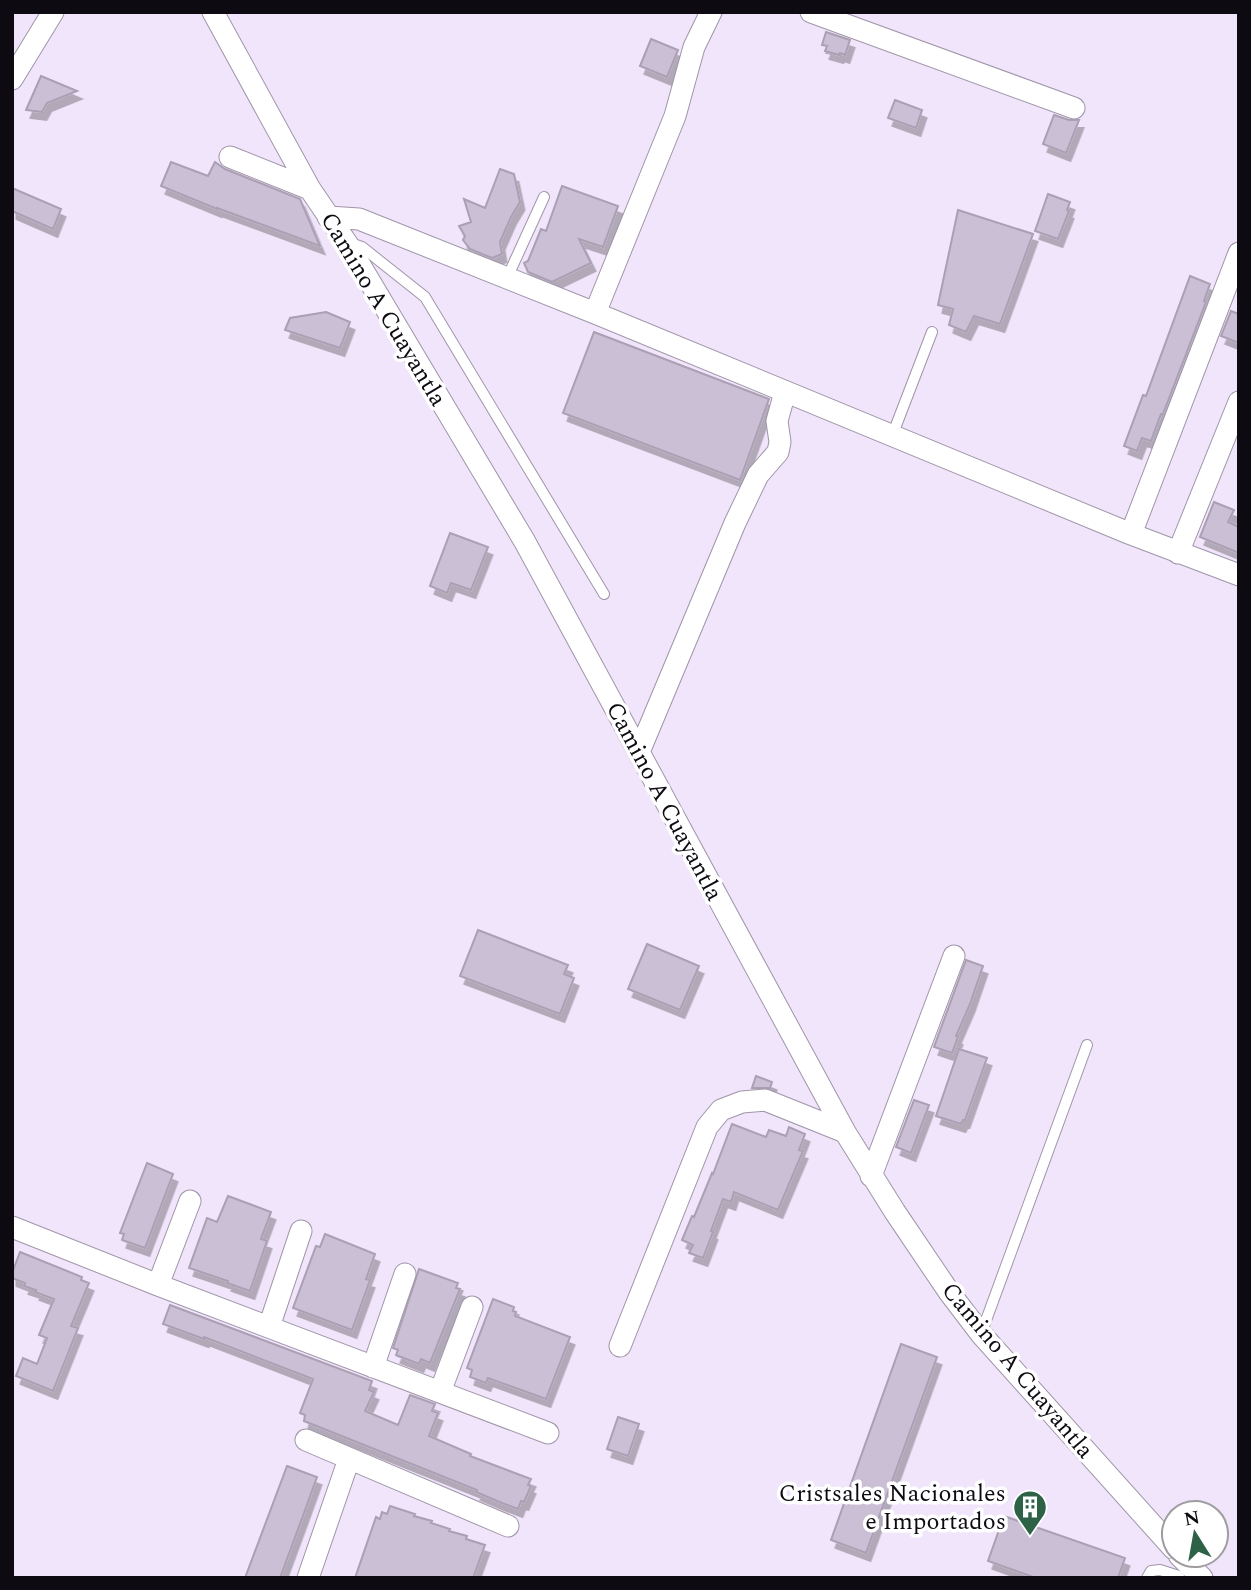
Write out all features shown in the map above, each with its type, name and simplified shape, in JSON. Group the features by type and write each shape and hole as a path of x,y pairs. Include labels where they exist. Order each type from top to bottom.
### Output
{"street":[{"path":"12,79 53,12"},
{"name":"Camino A Cuayantla","path":"213,12 310,189 348,245 525,542 871,1176 949,1292 981,1334 1160,1542"},
{"path":"595,313 676,116 694,47 711,12"},
{"path":"811,12 1074,108"},
{"path":"230,157 310,189"},
{"path":"328,217 359,219 595,313 1131,534 1239,575"},
{"path":"1131,534 1239,253"},
{"path":"639,752 741,511 758,475 778,452 777,421 785,392"},
{"path":"1178,553 1239,402"},
{"path":"871,1176 954,956"},
{"path":"620,1346 707,1127 721,1110 741,1101 765,1100 845,1132"},
{"path":"158,1285 190,1200"},
{"path":"12,1227 548,1433"},
{"path":"269,1327 301,1231"},
{"path":"373,1367 405,1274"},
{"path":"440,1392 472,1307"},
{"path":"306,1440 508,1527"},
{"path":"308,1578 349,1459"}],"lane":[{"path":"507,278 544,197"},
{"path":"348,245 362,247 425,297 604,594"},
{"path":"892,436 932,332"},
{"path":"981,1334 1087,1045"},
{"path":"1147,1578 1151,1571 1163,1569"}],"building":[{"path":"826,32 850,40 845,55 825,51 827,46 822,45"},
{"path":"651,39 678,50 667,77 640,66"},
{"path":"41,76 77,91 47,103 42,112 26,110"},
{"path":"895,100 922,110 916,128 888,118"},
{"path":"1054,115 1079,120 1066,153 1043,144"},
{"path":"171,162 208,176 215,162 225,169 300,199 320,246 161,186"},
{"path":"500,169 514,174 520,202 500,242 502,254 492,258 470,249 463,240 465,236 459,226 471,222 464,199 485,208"},
{"path":"562,186 618,206 603,247 579,239 591,263 552,282 528,272 524,263 528,261 541,229 546,231"},
{"path":"12,188 61,209 53,229 12,211"},
{"path":"1048,194 1070,202 1058,239 1035,231"},
{"path":"958,210 1033,234 1000,324 974,316 966,332 949,325 953,309 938,305"},
{"path":"1190,276 1210,284 1204,301 1206,302 1151,441 1142,438 1137,451 1124,446 1143,395 1146,396"},
{"path":"1231,311 1239,314 1239,343 1221,336"},
{"path":"326,312 350,322 340,348 285,330 290,318"},
{"path":"594,332 769,399 740,480 563,413"},
{"path":"1214,502 1234,510 1228,522 1239,527 1239,553 1200,537"},
{"path":"450,533 488,547 471,590 451,583 447,593 430,586"},
{"path":"478,930 568,965 564,974 574,978 560,1014 460,976"},
{"path":"647,944 699,966 680,1010 628,989"},
{"path":"966,960 983,966 952,1053 934,1047"},
{"path":"959,1049 987,1058 965,1120 961,1124 936,1116"},
{"path":"756,1076 772,1082 770,1088 752,1088"},
{"path":"914,1100 929,1105 911,1153 896,1147"},
{"path":"732,1124 766,1137 769,1130 786,1136 789,1127 805,1134 799,1150 803,1151 778,1210 734,1192 731,1202 723,1199 703,1258 689,1253 693,1245 682,1240 713,1174"},
{"path":"147,1163 173,1174 145,1248 122,1240 124,1234 120,1233"},
{"path":"228,1196 271,1212 261,1239 267,1241 250,1291 189,1268 207,1218 217,1222"},
{"path":"325,1234 375,1254 366,1279 370,1280 352,1330 293,1308 316,1246 320,1247"},
{"path":"20,1252 82,1277 81,1280 89,1283 71,1326 78,1328 53,1391 16,1376 23,1358 37,1364 47,1338 39,1335 54,1299 35,1292 36,1290 24,1286 25,1283 12,1278"},
{"path":"419,1269 458,1283 456,1288 460,1289 430,1363 421,1359 419,1364 396,1355 398,1350 393,1348"},
{"path":"493,1299 514,1307 515,1316 570,1337 546,1399 488,1378 486,1383 470,1377 472,1370 467,1368"},
{"path":"170,1305 372,1381 369,1390 374,1392 365,1411 398,1425 410,1395 435,1404 432,1411 438,1413 429,1436 471,1454 470,1456 531,1479 524,1502 521,1501 518,1509 304,1421 305,1415 300,1413 313,1379 163,1324"},
{"path":"901,1344 937,1357 866,1553 831,1540"},
{"path":"618,1417 639,1424 628,1456 607,1449"},
{"path":"287,1466 317,1477 280,1578 245,1578"},
{"path":"390,1506 485,1545 473,1578 355,1578 376,1517 380,1519 382,1512 387,1514"},
{"name":"Cristsales Nacionales e Importados","path":"1004,1516 1125,1558 1118,1578 1036,1578 988,1561"}],"place":[{"name":"Cristsales Nacionales e Importados","path":"1030,1537"}]}
